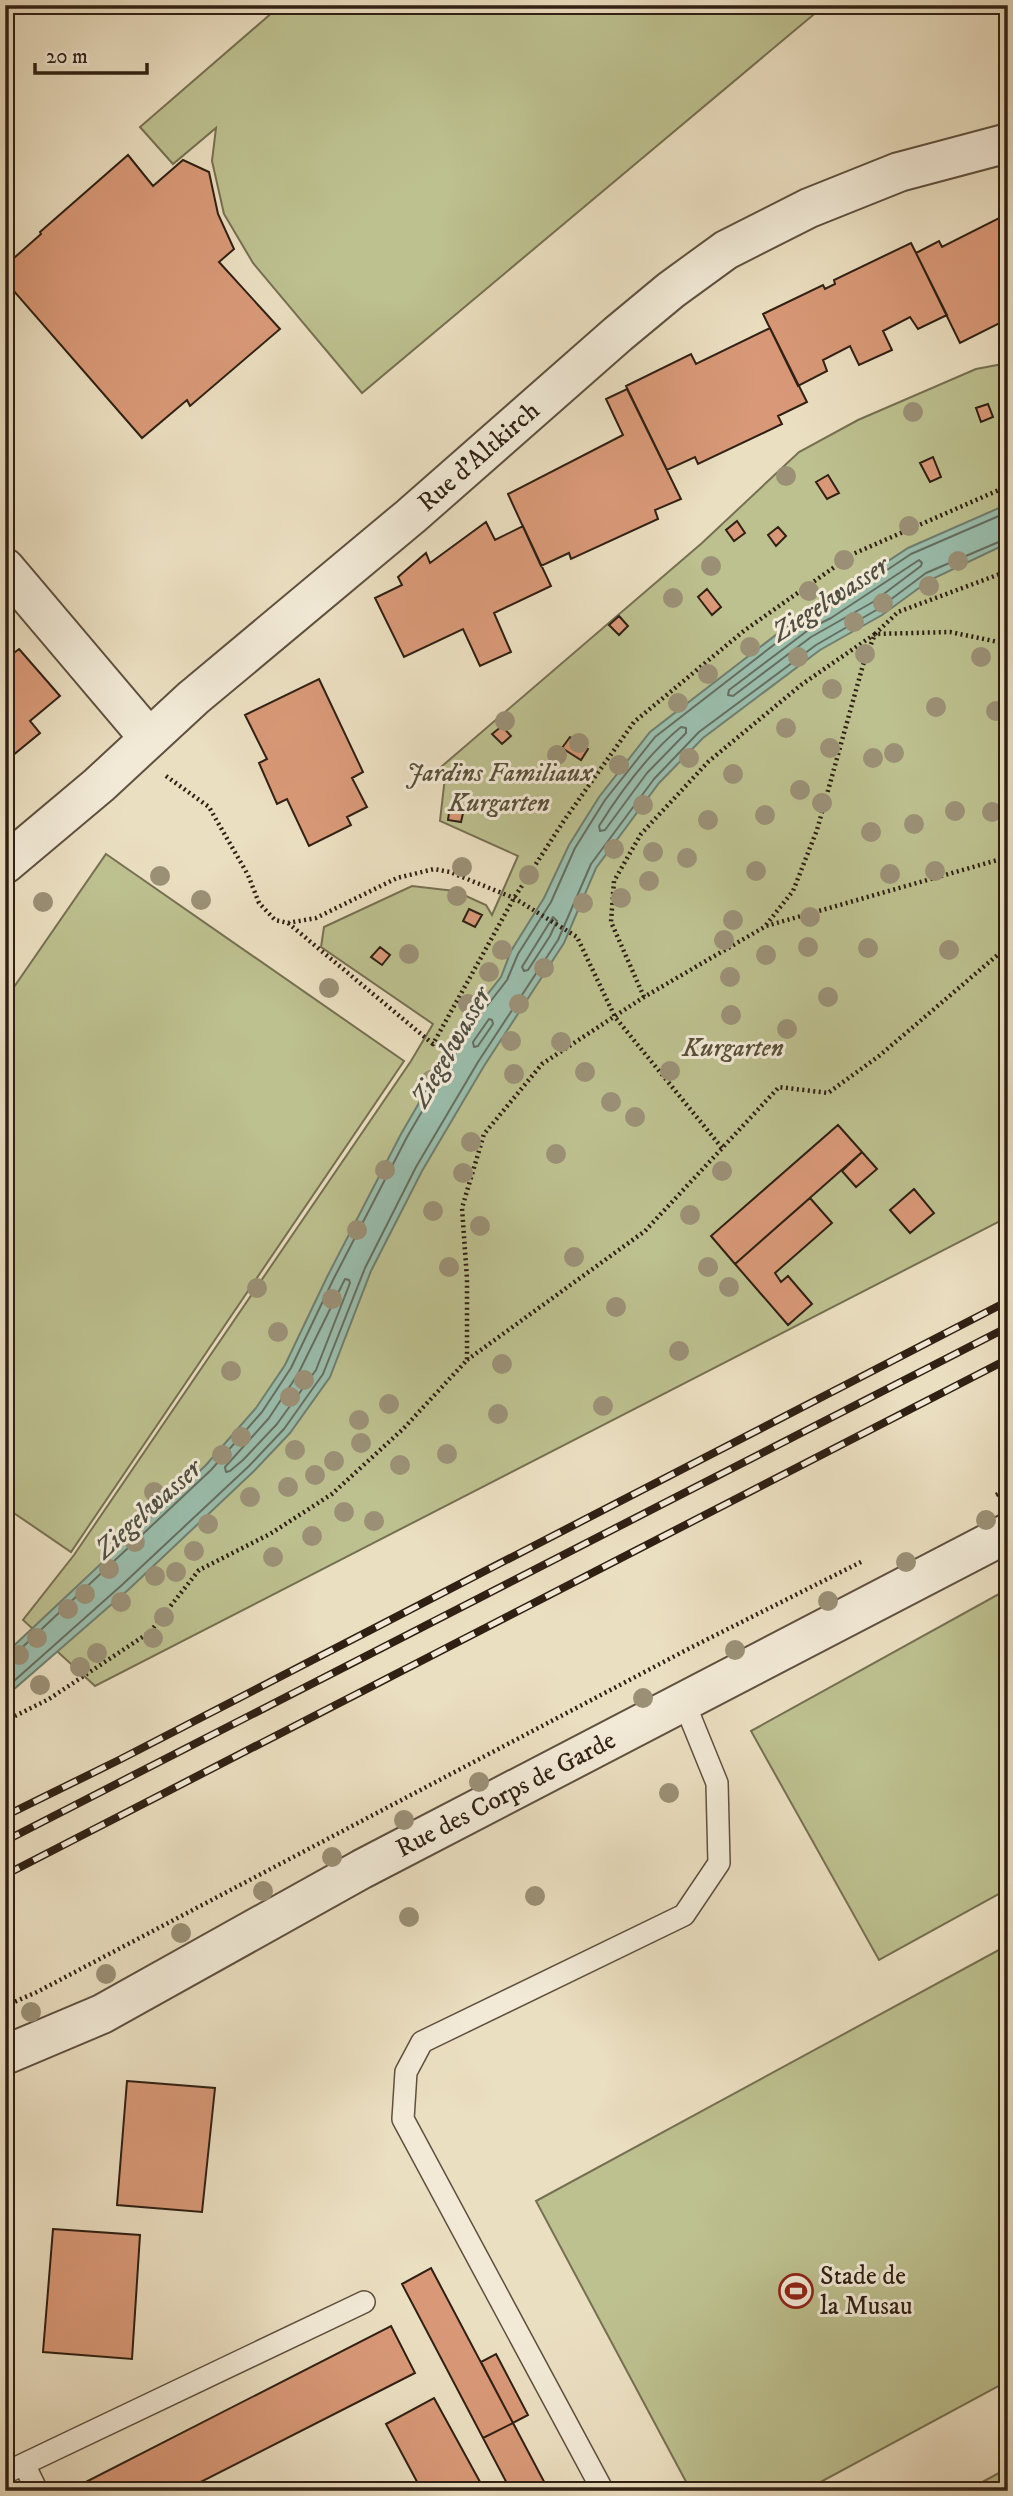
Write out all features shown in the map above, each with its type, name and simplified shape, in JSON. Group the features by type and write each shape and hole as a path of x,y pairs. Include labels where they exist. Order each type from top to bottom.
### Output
{"street":[{"name":"Rue d'Altkirch","path":"5,864 193,698 411,516 629,325 726,250 809,208 899,172 1008,143"},
{"path":"5,568 142,745"},
{"name":"Rue des Corps de Garde","path":"5,2055 102,2014 362,1869 1008,1534"}],"lane":[{"path":"603,2491 403,2119 406,2072 422,2042 684,1915 719,1863 717,1783 684,1702"},
{"path":"37,2491 15,2468 364,2302"}],"path":[{"path":"288,923 433,1044 514,898 634,722 745,630 853,554 1008,486"},
{"path":"643,997 611,922 614,881 641,834 708,761 801,685 875,634 898,612 1008,570"},
{"path":"875,634 950,632 1008,644"},
{"path":"765,926 793,891 817,830 863,665 875,634"},
{"path":"142,745 209,807 248,875 264,910 275,920 288,923 316,918 397,878 434,869 450,872 514,898 577,937 615,1017 722,1148"},
{"path":"467,1360 467,1279 461,1208 484,1133 542,1064 643,997 765,926 1008,857"},
{"path":"5,1721 49,1699 150,1632 199,1570 270,1534 332,1494 403,1429 467,1360 645,1231 779,1087 828,1093 879,1056 1008,946"},
{"path":"996,1495 1008,1489"},
{"name":"Rue des Corps de Garde","path":"5,2006 692,1647 874,1556"}],"green space":[{"path":"281,5 825,5 362,393 253,263 224,214 212,161 216,128 173,164 140,127"},
{"name":"Kurgarten","path":"1008,363 1008,1217 95,1686 23,1620 74,1555 411,1061 433,1024 321,947 324,927 412,886 455,891 486,905 492,915 518,856 440,821 445,777 441,767 702,543 799,452 858,420 976,369"},
{"path":"106,854 404,1061 71,1552 5,1507 5,1000"},
{"path":"1008,1589 1008,1889 879,1960 751,1731"},
{"name":"Stade de la Musau","path":"1008,1945 1008,2381 804,2491 691,2491 536,2201"},
{"path":"1008,2468 1008,2491 966,2491"}],"water":[{"path":"1008,504 1008,543 930,580 882,615 820,650 703,738 659,783 596,868 564,943 484,1066 422,1171 371,1271 330,1377 290,1433 254,1471 128,1590 5,1697 5,1654 206,1465 256,1408 285,1365 401,1134 467,1020 501,977 511,951 544,898 569,845 599,797 650,732 803,614 823,604 908,548"}],"building":[{"path":"128,155 153,186 183,160 209,172 218,214 234,249 219,262 280,329 190,406 187,400 142,438 5,281 5,266"},
{"path":"1007,214 1008,319 960,343 916,253 939,241 942,247"},
{"path":"911,243 947,315 918,329 910,317 883,331 892,350 859,365 850,346 823,360 827,371 798,386 763,314 823,285 825,289 835,284 834,280"},
{"path":"770,328 807,402 778,416 782,424 698,464 695,457 667,470 626,386 691,354 696,364"},
{"path":"627,389 681,499 655,510 658,519 571,559 569,553 541,566 508,494 623,435 606,399"},
{"path":"988,404 993,417 981,422 976,408"},
{"path":"933,457 941,477 930,482 920,463"},
{"path":"828,475 839,493 827,499 816,482"},
{"path":"737,521 745,533 734,541 726,530"},
{"path":"486,522 495,540 523,526 551,586 494,613 511,652 480,666 463,629 404,657 375,598 402,585 398,577 426,553 430,563"},
{"path":"778,527 786,536 776,546 768,535"},
{"path":"707,589 721,607 712,615 698,597"},
{"path":"619,616 628,626 619,635 609,625"},
{"path":"19,649 60,696 30,721 40,733 12,756 5,752 5,660"},
{"path":"319,679 363,772 352,778 367,807 347,817 351,825 309,846 287,799 277,804 259,763 267,759 245,715"},
{"path":"502,726 511,736 502,744 492,734"},
{"path":"570,737 588,749 581,760 562,748"},
{"path":"450,806 464,809 461,822 448,820"},
{"path":"469,909 482,915 475,927 463,921"},
{"path":"380,947 390,955 382,965 371,957"},
{"path":"838,1125 862,1152 735,1264 711,1236"},
{"path":"862,1152 877,1169 856,1187 842,1171"},
{"path":"914,1189 934,1213 910,1233 890,1210"},
{"path":"810,1198 832,1223 775,1273 781,1282 788,1276 812,1304 788,1325 735,1264"},
{"path":"127,2081 215,2088 202,2212 117,2205"},
{"path":"53,2229 140,2235 132,2359 43,2352"},
{"path":"431,2268 513,2423 483,2438 402,2284"},
{"path":"391,2326 415,2373 183,2491 78,2491 76,2487"},
{"path":"496,2354 528,2415 513,2423 481,2362"},
{"path":"434,2398 485,2491 422,2491 386,2424"},
{"path":"513,2423 549,2491 511,2491 483,2438"}],"railway":[{"path":"5,1816 119,1760 1008,1301"},
{"path":"5,1841 1008,1327"},
{"path":"5,1875 1008,1359"}],"place":[{"name":"Stade de la Musau","path":"796,2291"}],"water label":[{"name":"Ziegelwasser","path":"830,599"},
{"name":"Ziegelwasser","path":"451,1047"},
{"name":"Ziegelwasser","path":"148,1509"}],"park label":[{"name":"Jardins Familiaux Kurgarten","path":"499,788"}]}
